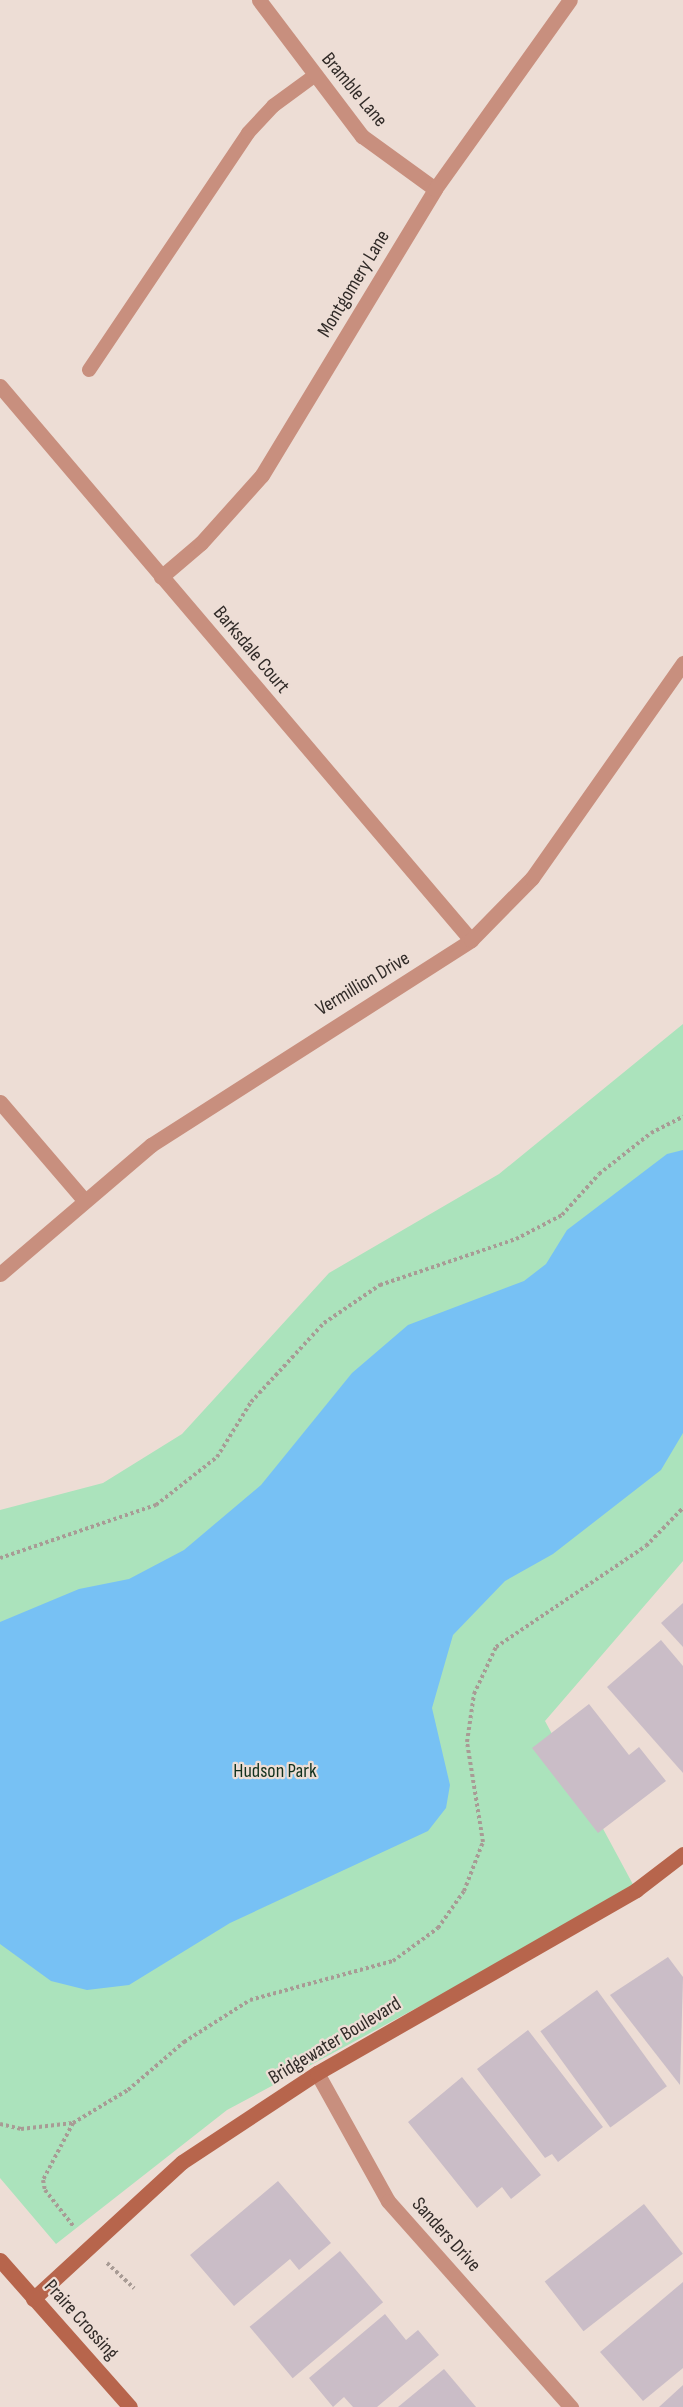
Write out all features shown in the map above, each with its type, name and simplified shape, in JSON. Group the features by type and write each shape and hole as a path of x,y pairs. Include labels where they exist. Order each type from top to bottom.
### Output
{"street":[{"name":"Bramble Lane","path":"259,0 314,76 362,136 435,189"},
{"name":"Montgomery Lane","path":"161,577 201,543 262,475 435,189 570,0"},
{"name":"Barksdale Court","path":"0,386 471,940"},
{"name":"Vermillion Drive","path":"0,1274 83,1199 248,1078 471,940 531,878 683,663"},
{"path":"0,1102 83,1199"},
{"name":"Bridgewater Boulevard","path":"33,2299 182,2162 317,2073 636,1890 683,1854"},
{"name":"Sanders Drive","path":"317,2073 388,2201 570,2407"},
{"name":"Praire Crossing","path":"0,2260 130,2407"}],"lane":[{"path":"89,370 248,133 314,76"}],"path":[{"path":"0,1558 156,1505 217,1457 251,1402 324,1323 380,1285 516,1239 562,1215 599,1174 651,1133 683,1118"},
{"path":"0,2124 21,2130 73,2123 128,2090 184,2042 249,2000 393,1961 438,1928 464,1891 483,1842 467,1742 474,1694 496,1647 646,1545 683,1508"},
{"path":"73,2123 44,2180 59,2210 91,2246 134,2288"}],"green space":[{"name":"Hudson Park","path":"683,1024 683,1561 545,1721 636,1890 227,2110 56,2244 0,2178 0,1510 103,1483 182,1434 329,1273 499,1174"}],"water":[{"path":"683,1150 683,1433 661,1470 553,1554 505,1581 453,1635 432,1708 450,1785 446,1808 428,1831 230,1923 129,1985 87,1990 51,1981 0,1944 0,1622 79,1589 129,1579 184,1550 261,1485 352,1373 408,1325 524,1281 546,1264 567,1230 667,1154"}],"building":[{"path":"683,1603 683,1647 661,1623"},
{"path":"661,1640 683,1666 683,1773 607,1687"},
{"path":"589,1704 629,1755 639,1747 666,1781 598,1833 532,1748"},
{"path":"668,1957 683,1977 680,2085 610,1995"},
{"path":"597,1990 667,2086 610,2127 540,2031"},
{"path":"528,2030 603,2127 558,2162 552,2154 545,2158 477,2069"},
{"path":"462,2077 541,2175 511,2199 502,2187 477,2208 408,2122"},
{"path":"278,2181 331,2243 299,2270 290,2259 234,2306 190,2255"},
{"path":"644,2204 683,2254 583,2331 545,2282"},
{"path":"340,2251 383,2302 293,2378 250,2327"},
{"path":"683,2282 683,2368 643,2401 600,2352"},
{"path":"385,2314 406,2340 418,2330 439,2355 377,2407 353,2407 344,2397 333,2407 309,2378"},
{"path":"444,2369 476,2407 398,2407"},
{"path":"683,2385 683,2407 659,2407"}]}
